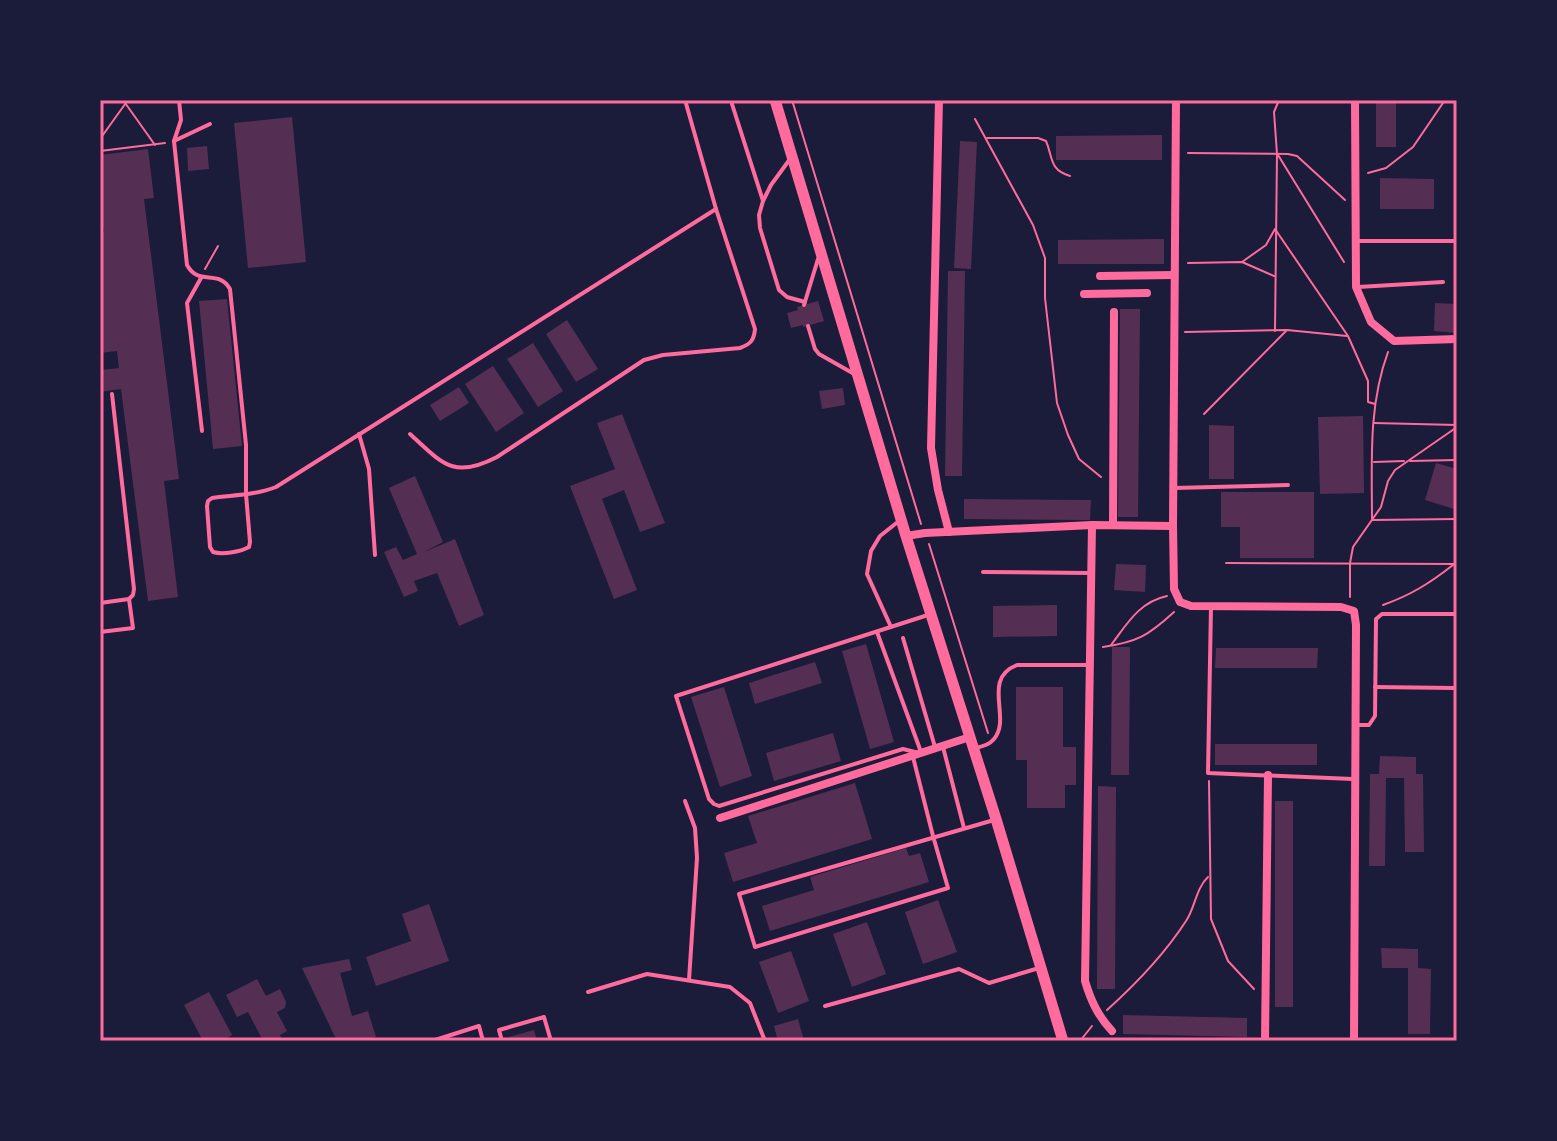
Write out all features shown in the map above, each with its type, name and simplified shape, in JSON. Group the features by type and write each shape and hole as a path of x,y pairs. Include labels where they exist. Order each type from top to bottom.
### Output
{"main road":[{"path":"775,100 901,520 1063,1041"}],"street":[{"path":"939,100 931,448 949,532"},
{"path":"1176,100 1174,589 1180,602 1191,606 1341,607 1354,611 1354,1041"},
{"path":"1355,100 1356,283 1371,322 1394,341 1457,339"},
{"path":"1110,293 1105,276 1174,275"},
{"path":"1084,294 1147,293"},
{"path":"1113,525 1114,312"},
{"path":"906,536 1092,525 1173,526"},
{"path":"1092,525 1085,981 1099,1017 1112,1031"},
{"path":"720,818 939,748 972,743"},
{"path":"1265,1041 1268,775"}],"lane":[{"path":"179,100 181,120 174,141 187,265 192,274 201,278 217,277 226,281 230,289 246,445 246,494 249,547 218,554 210,547 207,506 212,498 246,494 276,487 716,209"},
{"path":"410,434 440,461 465,469 497,457 644,360 749,345 755,329 685,100"},
{"path":"732,104 763,201"},
{"path":"174,141 210,124"},
{"path":"791,157 771,185 759,215 779,290 805,304 820,253"},
{"path":"1354,241 1457,241"},
{"path":"201,278 187,303 202,431"},
{"path":"1356,283 1443,282"},
{"path":"808,326 819,354 859,377"},
{"path":"100,603 129,599 134,589 112,394"},
{"path":"359,434 369,469 375,555"},
{"path":"1174,488 1288,485"},
{"path":"891,627 867,574 871,551 880,536 901,520"},
{"path":"983,572 1091,573"},
{"path":"100,632 133,628 129,599"},
{"path":"1211,606 1208,773 1355,779"},
{"path":"917,755 903,749 719,806 709,799 676,696 931,614"},
{"path":"1356,725 1369,725 1375,716 1376,619 1382,614 1457,614"},
{"path":"877,632 917,755 933,836 948,888 755,947 739,894 933,836 996,819"},
{"path":"903,638 964,828"},
{"path":"972,743 991,742 996,738 1000,679 1006,669 1017,665 1090,665"},
{"path":"1375,687 1454,688"},
{"path":"685,801 695,828 697,858 689,980"},
{"path":"825,1006 959,969 989,983 1041,968"},
{"path":"588,992 647,974 730,987 750,1003 765,1041"},
{"path":"502,1041 499,1030 544,1017 551,1041"},
{"path":"432,1041 479,1026 483,1041"}],"path":[{"path":"792,100 991,742"},
{"path":"1275,331 1277,154 1274,112 1279,100"},
{"path":"1355,176 1386,168 1413,147 1445,100"},
{"path":"100,139 126,101 156,146"},
{"path":"975,119 1033,225 1045,258 1045,298 1057,403 1068,435 1079,459 1113,487"},
{"path":"986,138 1038,138 1046,141 1055,167 1060,173 1070,176"},
{"path":"100,151 156,146 174,141"},
{"path":"1175,153 1297,156 1355,209"},
{"path":"1277,154 1356,283"},
{"path":"1242,262 1266,245 1275,229"},
{"path":"1275,229 1348,336 1368,381 1368,402 1375,404"},
{"path":"201,278 218,246"},
{"path":"1174,264 1242,262 1275,277"},
{"path":"1174,332 1287,330 1348,336"},
{"path":"1204,414 1287,330"},
{"path":"1372,520 1375,404 1379,379 1392,340"},
{"path":"1373,423 1457,426"},
{"path":"1350,610 1353,547 1381,507 1388,481 1395,470 1457,426"},
{"path":"1372,462 1457,460"},
{"path":"1372,520 1457,519"},
{"path":"1226,563 1456,564"},
{"path":"1375,607 1427,585 1456,564"},
{"path":"1110,646 1145,604 1176,593"},
{"path":"1090,649 1136,641 1183,603"},
{"path":"1208,773 1211,919 1228,961 1266,1001"},
{"path":"1080,1041 1175,938 1192,913 1202,882 1209,876"}],"building":[{"path":"1376,100 1396,100 1396,147 1376,147"},
{"path":"292,117 306,262 248,268 234,123"},
{"path":"1162,135 1162,160 1056,160 1056,136"},
{"path":"960,141 977,142 971,269 954,268"},
{"path":"207,146 209,169 188,171 187,148"},
{"path":"148,149 154,198 144,199 179,479 164,481 178,597 148,601 121,389 100,392 100,370 119,368 117,351 100,353 100,232 104,232 100,203 100,155"},
{"path":"1380,178 1434,179 1434,209 1380,209"},
{"path":"1164,239 1164,264 1058,264 1058,240"},
{"path":"948,271 965,271 962,476 945,476"},
{"path":"227,299 242,446 213,449 199,301"},
{"path":"818,301 824,321 791,328 787,313"},
{"path":"1435,303 1457,304 1457,333 1434,331"},
{"path":"1120,309 1140,309 1138,517 1118,517"},
{"path":"567,320 598,369 576,382 546,334"},
{"path":"533,343 563,391 538,407 507,359"},
{"path":"493,366 524,413 496,432 465,384"},
{"path":"459,387 469,403 440,421 430,405"},
{"path":"843,388 845,405 822,409 819,391"},
{"path":"622,414 665,523 640,532 624,490 602,499 637,590 614,599 570,486 615,469 597,423"},
{"path":"1363,416 1364,493 1320,494 1318,417"},
{"path":"1209,425 1234,426 1234,479 1209,479"},
{"path":"1436,463 1457,469 1454,509 1425,500"},
{"path":"415,476 443,542 424,552 455,539 484,615 459,626 437,573 414,581 418,591 404,597 384,552 396,547 403,560 417,554 389,488"},
{"path":"1221,492 1314,492 1314,558 1240,558 1240,527 1221,527"},
{"path":"964,499 1091,500 1090,520 964,519"},
{"path":"1116,564 1146,565 1145,592 1114,590"},
{"path":"1057,605 1057,636 993,637 993,606"},
{"path":"866,644 894,742 870,749 842,651"},
{"path":"1112,647 1130,647 1129,775 1111,775"},
{"path":"1216,648 1318,648 1317,668 1215,668"},
{"path":"815,662 822,683 755,704 749,683"},
{"path":"724,687 752,776 720,787 691,697"},
{"path":"1016,687 1063,687 1063,747 1076,747 1076,785 1065,785 1065,808 1027,808 1027,760 1016,760"},
{"path":"833,733 841,761 774,781 766,753"},
{"path":"1215,744 1317,744 1317,765 1215,765"},
{"path":"1380,756 1416,757 1416,774 1423,774 1424,852 1405,852 1404,778 1386,778 1385,866 1369,866 1370,774 1379,774"},
{"path":"855,783 872,839 733,882 724,853 757,843 748,816"},
{"path":"1098,786 1116,787 1115,989 1097,989"},
{"path":"1275,801 1293,801 1293,1007 1275,1007"},
{"path":"906,848 909,856 920,853 929,882 770,931 762,906 814,890 810,877"},
{"path":"938,900 957,952 923,964 905,912"},
{"path":"429,904 449,961 376,986 366,957 411,941 402,914"},
{"path":"867,922 886,974 852,987 833,934"},
{"path":"1381,948 1418,949 1418,968 1431,969 1430,1034 1408,1034 1408,968 1382,968"},
{"path":"791,951 809,1001 778,1013 759,962"},
{"path":"349,959 352,970 340,973 352,1016 368,1011 376,1037 361,1041 337,1041 302,968"},
{"path":"257,979 266,996 280,989 286,1002 285,1008 277,1012 287,1031 280,1035 283,1041 263,1041 248,1012 237,1017 226,995"},
{"path":"209,992 232,1035 224,1041 203,1041 184,1005"},
{"path":"1123,1015 1247,1018 1247,1037 1123,1034"},
{"path":"798,1019 804,1041 778,1041 774,1026"},
{"path":"534,1030 537,1041 510,1041 509,1037"}]}
